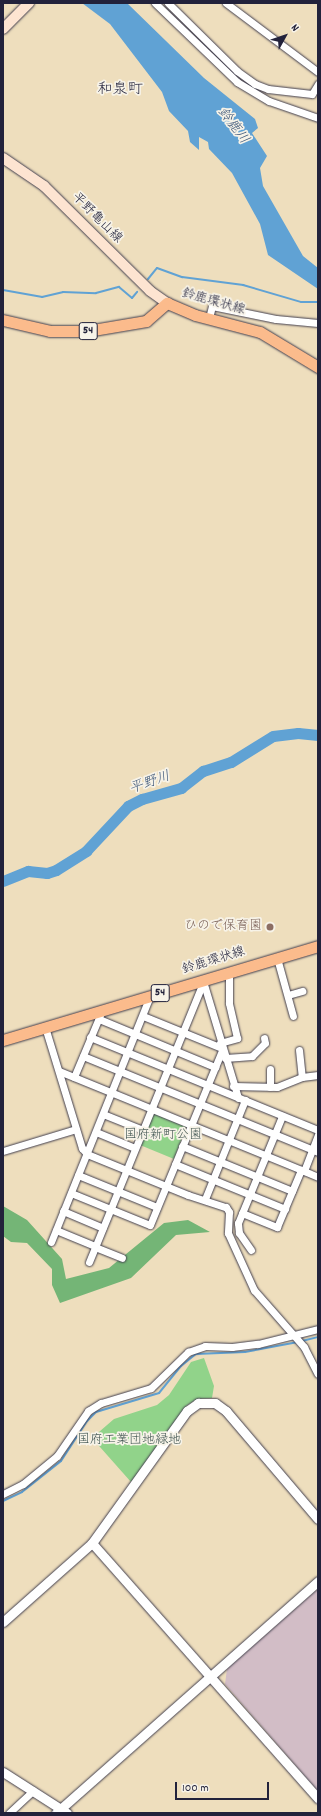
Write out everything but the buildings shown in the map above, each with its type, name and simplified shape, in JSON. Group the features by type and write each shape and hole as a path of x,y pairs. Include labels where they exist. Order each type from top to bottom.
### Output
{"main road":[{"path":"3,29 29,3"},
{"name":"平野亀山線","path":"3,158 44,186 150,291 167,303"},
{"name":"鈴鹿環状線","path":"3,320 50,331 87,331 146,321 167,303 209,318 260,332 318,367"},
{"name":"鈴鹿環状線","path":"3,1040 45,1027 99,1015 150,996 318,946"}],"street":[{"path":"155,3 237,82 269,101 318,118"},
{"path":"226,3 318,72"},
{"path":"172,4 237,71 256,84 268,90 312,94 318,84"},
{"path":"209,318 212,306 276,319 318,323"},
{"path":"277,958 293,1016"},
{"path":"71,1193 150,1225 215,1067 221,1047 237,1038 229,1003 229,972"},
{"path":"89,1262 203,981"},
{"path":"203,981 233,1086 241,1099 237,1119 205,1199"},
{"path":"288,995 302,991"},
{"path":"51,1242 136,1035 150,996"},
{"path":"74,1077 99,1015 136,1035 215,1067"},
{"path":"143,1016 182,1033 221,1047"},
{"path":"45,1027 82,1148 87,1154 126,1170 166,1186 222,1205 229,1212 228,1233 254,1290 304,1347 318,1374"},
{"path":"90,1038 318,1130"},
{"path":"225,1058 252,1056 265,1043 264,1038"},
{"path":"299,1050 302,1077"},
{"path":"82,1056 315,1151"},
{"path":"270,1069 270,1087"},
{"path":"58,1071 318,1177"},
{"path":"233,1086 270,1087 283,1085 302,1077 318,1075"},
{"path":"103,1114 143,1130"},
{"path":"251,1250 238,1228 242,1214 282,1116"},
{"path":"3,1151 76,1129"},
{"path":"96,1132 135,1148"},
{"path":"242,1214 277,1227 302,1171 315,1151 318,1134"},
{"path":"182,1146 292,1191"},
{"path":"175,1164 285,1209"},
{"path":"78,1175 157,1207"},
{"path":"63,1211 103,1228"},
{"path":"56,1230 122,1258"},
{"path":"3,1494 23,1484 56,1456 88,1411 102,1403 150,1388 188,1352 205,1346 232,1347 258,1344 318,1329"},
{"path":"3,1622 92,1543 187,1411 204,1402 215,1403 226,1411 318,1519"},
{"path":"92,1543 318,1798"},
{"path":"3,1772 61,1812 210,1676 318,1581"},
{"path":"9,1813 32,1792"}],"shaded area":[{"path":"318,1589 318,1791 225,1684 227,1669"}],"green space":[{"name":"国府新町公園","path":"155,1114 186,1127 174,1159 140,1145 152,1115"},
{"path":"3,1206 27,1220 62,1259 66,1279 109,1268 164,1223 188,1220 210,1232 176,1235 131,1278 60,1303 52,1285 52,1269 27,1243 11,1242 3,1236"},
{"name":"国府工業団地緑地","path":"204,1358 214,1386 212,1398 197,1399 186,1406 131,1482 92,1438 114,1419 157,1405 169,1395 191,1362"}],"water":[{"name":"鈴鹿川","path":"82,3 127,3 204,78 255,119 258,128 252,133 267,156 260,168 263,186 303,256 318,268 318,289 268,255 260,224 232,173 209,149 208,142 199,137 199,150 190,142 188,131 169,111 162,92 110,24"}],"waterway":[{"path":"148,279 157,268 182,277 243,285 301,302 318,302"},
{"path":"3,290 42,297 63,292 96,293 119,287 132,298 137,292"},
{"name":"平野川","path":"3,881 28,871 47,873 56,870 86,851 128,806 142,799 181,788 203,771 231,762 273,736 298,733 318,735"},
{"path":"302,1341 318,1337"},
{"path":"3,1501 22,1492 61,1461 87,1421 96,1412 159,1393 181,1366 196,1354 245,1352 298,1342"}],"place":[{"name":"ひので保育園","path":"270,927"}],"district":[{"name":"和泉町","path":"120,91"}]}
